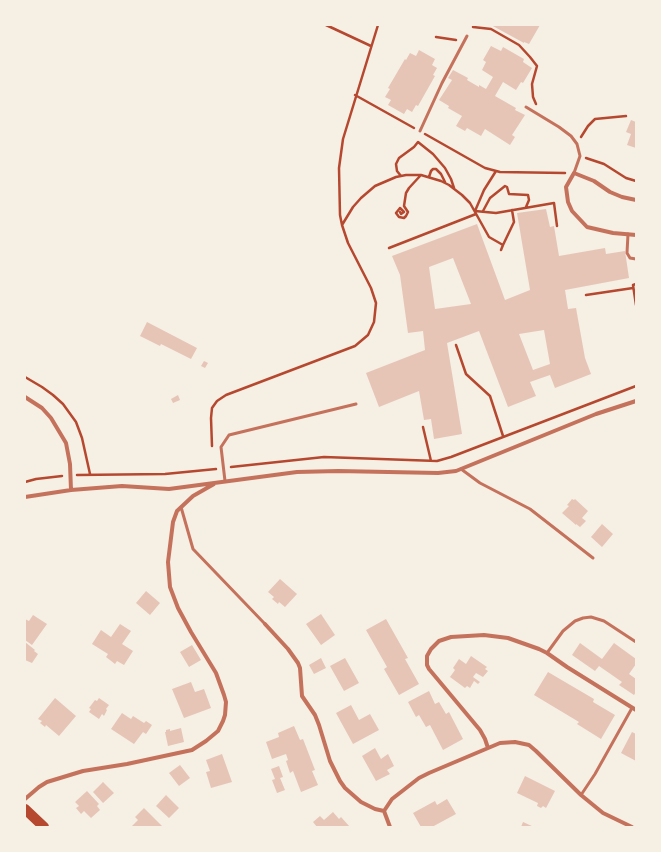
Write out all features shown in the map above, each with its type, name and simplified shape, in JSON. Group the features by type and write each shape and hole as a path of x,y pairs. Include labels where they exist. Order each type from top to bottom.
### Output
{"main road":[{"path":"25,809 44,827"}],"street":[{"path":"636,200 622,197 610,192 594,181 574,173 566,187 568,202 572,211 587,227 613,233 636,235"},
{"path":"25,397 42,408 51,418 66,443 70,464 72,490"},
{"path":"25,497 72,490 122,486 169,489 296,472 338,471 438,473 461,469 596,414 636,401"},
{"path":"25,799 47,782 83,771 192,750 218,731 225,715 226,702 222,688 216,673 184,620 170,587 168,562 173,522 177,511 193,496 216,483"},
{"path":"264,624 288,649 298,663 300,668 302,696 315,715 330,761 345,788 361,802 375,809 384,811"},
{"path":"488,748 480,730 429,669 427,660 431,649 439,642 451,637 484,635 508,638 547,653 634,709"},
{"path":"384,811 392,799 419,778 500,743 515,742 529,745 581,795 603,813 632,827"},
{"path":"384,811 390,827"}],"lane":[{"path":"421,132 442,83 468,36"},
{"path":"526,107 559,126 571,136 577,144 580,156 574,173"},
{"path":"628,234 627,253 630,258 636,259"},
{"path":"225,481 221,447 229,435 356,404"},
{"path":"461,469 480,483 530,509 593,558"},
{"path":"181,507 193,550 264,624"},
{"path":"547,653 575,621 591,617 604,620 636,642"},
{"path":"581,795 634,709"}],"path":[{"path":"326,25 371,46"},
{"path":"212,447 212,408 217,401 226,395 355,346 368,335 374,322 377,308 376,303 348,243 342,225 340,215 339,168 343,139 355,95 378,25"},
{"path":"472,27 491,29 519,45 537,66 532,84 533,96 541,116"},
{"path":"436,37 465,41"},
{"path":"355,95 485,168 496,171 574,173"},
{"path":"577,144 588,126 595,119 626,116"},
{"path":"401,176 397,171 396,164 399,158 414,147 418,142 421,132"},
{"path":"418,142 445,168 454,188"},
{"path":"580,156 604,164 626,178 636,181"},
{"path":"429,177 431,171 436,169 441,174 445,183"},
{"path":"476,212 484,190 496,171"},
{"path":"342,225 354,207 370,190 381,182 401,176 421,175 445,183 454,188 470,203 489,237 503,245"},
{"path":"400,212 401,214 404,212 400,208 396,213 399,217 401,218 406,216 408,212 404,206 406,193 421,175"},
{"path":"484,211 490,198 502,186 507,187 509,194 528,195 529,200 526,208"},
{"path":"388,248 476,212 496,212 554,203 558,226"},
{"path":"501,250 514,222 512,210"},
{"path":"586,295 633,288 633,285 636,284"},
{"path":"633,288 636,305"},
{"path":"456,345 466,374 490,396 502,436"},
{"path":"25,377 58,399 76,422 82,438 90,474"},
{"path":"25,482 36,479 71,475 165,474 324,457 437,461 636,386"},
{"path":"423,427 431,461"},
{"path":"214,462 216,483"}],"building":[{"path":"491,25 540,25 529,44 524,43"},
{"path":"491,46 501,51 503,47 524,59 523,62 532,68 523,83 521,82 516,90 503,82 495,96 525,115 512,135 515,137 510,145 485,129 481,136 467,128 465,131 456,126 462,116 448,108 449,106 439,100 452,80 448,78 453,70 468,78 467,80 479,87 479,85 486,89 493,77 482,70 486,62 483,60"},
{"path":"419,50 435,59 432,65 437,68 433,75 435,76 418,106 416,105 412,112 407,109 404,114 388,105 391,100 385,97 390,89 388,88 405,59 406,60 410,53 416,56"},
{"path":"631,120 636,122 636,148 627,145 631,134 626,132"},
{"path":"546,209 550,227 554,226 559,256 605,248 606,254 625,251 629,278 565,290 568,309 576,308 585,358 591,374 555,388 550,375 530,382 536,396 508,407 479,331 447,343 462,434 434,439 431,419 424,420 419,391 379,407 366,373 425,350 423,331 408,333 400,275 392,256 477,224 505,300 530,290 517,213","holes":["453,258 471,304 435,309 429,267","544,330 550,364 533,370 519,334"]},
{"path":"147,322 197,348 191,359 161,344 160,346 140,336"},
{"path":"204,361 208,363 205,368 201,366"},
{"path":"178,395 180,400 173,403 171,399"},
{"path":"572,499 575,499 588,511 582,518 586,521 580,527 562,513 569,506 567,505"},
{"path":"602,524 613,534 602,547 591,537"},
{"path":"280,579 297,594 285,607 272,599 274,597 268,592"},
{"path":"146,591 160,603 150,615 136,603"},
{"path":"321,614 335,635 321,645 306,624"},
{"path":"33,615 47,624 32,645 25,640 25,619 29,621"},
{"path":"386,619 408,658 405,659 419,684 399,695 384,669 387,667 366,630"},
{"path":"120,624 131,631 122,644 133,651 124,665 117,661 115,664 106,657 108,654 92,644 101,630 111,637"},
{"path":"25,642 38,654 32,663 25,660"},
{"path":"580,643 602,659 614,643 636,659 636,664 629,674 636,679 636,692 634,695 619,685 622,682 599,666 595,671 572,655"},
{"path":"192,645 201,660 189,667 180,652"},
{"path":"471,656 487,667 485,669 488,671 483,677 476,673 473,677 480,682 478,684 474,681 470,688 467,686 465,688 450,677 455,670 453,668 459,659 466,664"},
{"path":"321,658 326,668 314,674 309,665"},
{"path":"345,658 359,683 344,691 330,666"},
{"path":"548,672 594,699 593,702 615,715 601,739 577,724 579,722 534,695"},
{"path":"191,682 195,692 204,689 211,708 184,718 172,689"},
{"path":"429,691 435,704 439,702 446,714 449,712 463,739 443,750 430,725 426,727 419,715 416,717 408,702"},
{"path":"55,698 76,716 59,736 46,725 45,727 40,723 42,721 38,719"},
{"path":"99,698 109,705 104,716 102,714 99,719 89,712 91,709 89,708 95,700 97,701"},
{"path":"351,705 359,720 370,714 379,730 353,744 336,713"},
{"path":"122,713 131,719 133,716 144,723 146,721 152,725 146,734 143,732 134,744 111,729"},
{"path":"294,726 300,740 303,739 315,770 312,771 318,785 301,792 293,771 290,773 286,761 288,760 286,754 272,759 266,742 279,737 278,733"},
{"path":"181,728 184,742 168,746 165,732 166,730 170,729 170,731"},
{"path":"632,732 636,734 636,761 621,753"},
{"path":"375,748 381,759 388,754 394,766 387,770 390,774 376,781 362,756"},
{"path":"222,754 232,782 211,788 206,772 210,771 206,760"},
{"path":"180,765 190,778 179,786 169,773"},
{"path":"279,766 283,777 280,778 285,790 277,793 272,780 275,779 271,769"},
{"path":"525,776 555,791 546,808 543,806 541,808 537,806 538,803 517,793"},
{"path":"103,782 114,793 103,803 93,792"},
{"path":"87,791 99,804 97,806 100,810 91,818 84,811 81,814 76,808 79,806 75,802"},
{"path":"166,795 179,808 169,818 156,806"},
{"path":"447,799 456,814 432,827 421,827 413,813 435,801 437,805"},
{"path":"144,808 162,826 161,827 131,827 138,820 135,817"},
{"path":"333,812 339,819 341,817 350,827 317,827 313,822 320,816 324,820"},
{"path":"523,822 534,827 521,827"}]}
